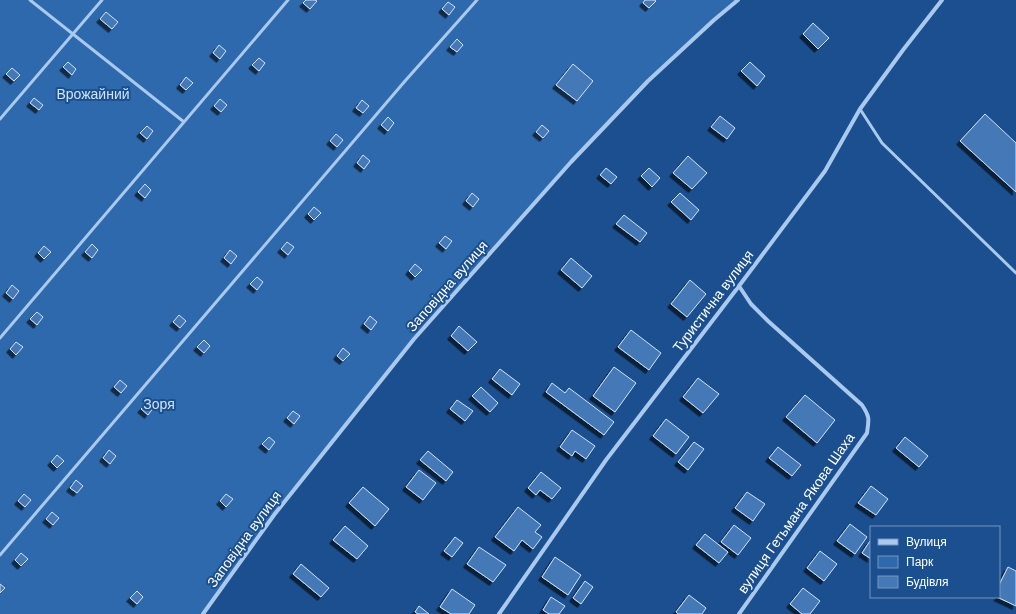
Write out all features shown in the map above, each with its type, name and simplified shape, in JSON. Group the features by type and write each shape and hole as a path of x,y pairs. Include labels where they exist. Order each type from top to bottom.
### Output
{"street":[{"name":"Заповідна вулиця","path":"203,614 274,515 414,339 571,162 648,81 738,0"},
{"name":"Туристична вулиця","path":"499,614 606,460 740,286 826,171 860,109 942,0"},
{"name":"вулиця Гетьмана Якова Шаха","path":"739,614 867,433 869,419 867,412 862,405 768,321 751,304 740,286"}],"lane":[{"path":"30,0 184,122"},
{"path":"0,119 102,0"},
{"path":"0,338 288,0"},
{"path":"0,555 406,81 478,0"},
{"path":"860,109 882,143 1016,272"}],"green space":[{"name":"Зоря","path":"0,0 738,0 648,81 571,162 414,339 274,515 203,614 0,614"}],"building":[{"path":"306,0 317,1 310,9 303,3"},
{"path":"645,0 656,1 649,8 643,3"},
{"path":"448,2 455,7 449,15 442,9"},
{"path":"106,12 118,22 112,29 100,19"},
{"path":"813,23 829,38 818,49 803,34"},
{"path":"457,39 463,45 457,52 450,47"},
{"path":"219,45 226,51 220,59 213,53"},
{"path":"259,58 265,63 259,71 252,65"},
{"path":"68,62 76,69 72,75 63,67"},
{"path":"750,62 765,76 757,86 741,71"},
{"path":"573,64 593,81 577,101 556,85"},
{"path":"12,68 20,75 14,81 6,74"},
{"path":"186,77 193,83 186,90 180,85"},
{"path":"34,98 43,105 39,110 30,103"},
{"path":"220,99 227,105 221,112 214,106"},
{"path":"362,100 369,106 363,113 356,108"},
{"path":"985,114 1016,143 1016,192 960,141"},
{"path":"720,116 735,128 727,139 711,127"},
{"path":"388,117 394,123 388,131 381,125"},
{"path":"542,125 549,131 543,138 536,132"},
{"path":"147,126 153,131 147,139 140,133"},
{"path":"336,134 343,140 337,147 330,141"},
{"path":"363,155 370,161 364,169 357,163"},
{"path":"688,156 707,173 692,189 673,173"},
{"path":"606,168 617,177 611,184 600,175"},
{"path":"649,168 660,178 652,187 641,176"},
{"path":"145,184 151,190 145,198 138,192"},
{"path":"472,193 479,199 473,207 466,201"},
{"path":"680,193 699,210 691,220 671,202"},
{"path":"314,207 321,213 314,220 308,214"},
{"path":"624,215 647,233 640,242 616,224"},
{"path":"445,236 452,241 446,249 439,243"},
{"path":"287,242 294,247 288,255 281,249"},
{"path":"92,244 98,250 92,258 85,252"},
{"path":"44,246 51,252 44,259 38,253"},
{"path":"230,250 237,256 231,264 224,258"},
{"path":"571,258 592,276 582,288 561,270"},
{"path":"415,264 422,270 415,277 409,271"},
{"path":"257,277 263,282 257,290 250,284"},
{"path":"690,280 706,294 687,317 671,304"},
{"path":"12,285 19,291 13,299 6,293"},
{"path":"37,312 43,317 37,325 30,319"},
{"path":"179,315 186,321 180,328 173,322"},
{"path":"370,316 377,322 371,330 364,324"},
{"path":"459,326 477,342 468,351 451,336"},
{"path":"631,330 661,353 649,370 618,347"},
{"path":"204,340 210,346 204,353 197,347"},
{"path":"16,342 23,347 16,355 10,349"},
{"path":"343,348 350,354 343,361 337,356"},
{"path":"614,367 636,383 615,412 593,396"},
{"path":"500,369 520,384 512,395 492,379"},
{"path":"698,378 719,394 703,413 683,397"},
{"path":"120,380 127,386 121,393 114,387"},
{"path":"552,383 565,393 569,388 614,422 604,435 546,392"},
{"path":"481,387 498,403 490,412 472,396"},
{"path":"805,395 835,420 817,443 786,417"},
{"path":"457,400 473,411 465,421 450,409"},
{"path":"148,402 154,407 148,415 141,409"},
{"path":"293,411 300,416 294,424 287,418"},
{"path":"666,419 689,437 676,454 653,436"},
{"path":"572,430 595,446 586,459 575,451 572,456 560,447"},
{"path":"269,437 275,442 269,450 262,444"},
{"path":"905,437 928,456 919,467 896,448"},
{"path":"694,442 704,449 688,470 678,462"},
{"path":"778,447 801,465 792,476 769,458"},
{"path":"109,450 116,456 110,464 103,458"},
{"path":"428,451 453,472 446,481 420,460"},
{"path":"57,455 64,461 57,468 51,462"},
{"path":"419,470 436,483 423,500 406,487"},
{"path":"541,472 561,488 552,499 540,490 536,495 528,488"},
{"path":"76,480 83,486 77,493 70,488"},
{"path":"871,486 888,499 876,515 858,503"},
{"path":"363,487 389,509 375,526 349,503"},
{"path":"747,492 765,504 753,521 735,508"},
{"path":"24,494 31,500 25,507 18,501"},
{"path":"226,494 233,499 226,507 220,501"},
{"path":"518,507 541,525 535,532 542,537 533,549 522,540 514,551 495,537"},
{"path":"52,512 59,518 53,525 46,519"},
{"path":"850,524 867,537 855,554 837,541"},
{"path":"734,525 751,538 738,555 721,542"},
{"path":"345,526 368,546 357,559 333,540"},
{"path":"705,534 728,552 719,563 696,545"},
{"path":"455,537 463,543 452,557 444,551"},
{"path":"870,541 870,558 862,553"},
{"path":"479,547 506,565 493,582 467,564"},
{"path":"820,551 837,564 824,581 807,568"},
{"path":"21,553 28,559 21,566 15,560"},
{"path":"555,557 581,575 568,595 542,577"},
{"path":"301,564 329,588 321,597 293,574"},
{"path":"1008,567 1016,571 1016,606 999,598 1000,583"},
{"path":"585,581 593,587 581,604 573,598"},
{"path":"0,584 5,588 0,593"},
{"path":"803,588 820,601 810,614 802,614 790,604"},
{"path":"452,589 475,605 469,614 451,614 440,607"},
{"path":"137,591 143,597 137,604 130,598"},
{"path":"689,595 706,608 702,614 678,614 676,612"},
{"path":"551,597 565,606 559,614 549,614 543,610"},
{"path":"419,606 429,614 418,614 415,612"}],"park label":[{"name":"Врожайний","path":"93,94"}]}
